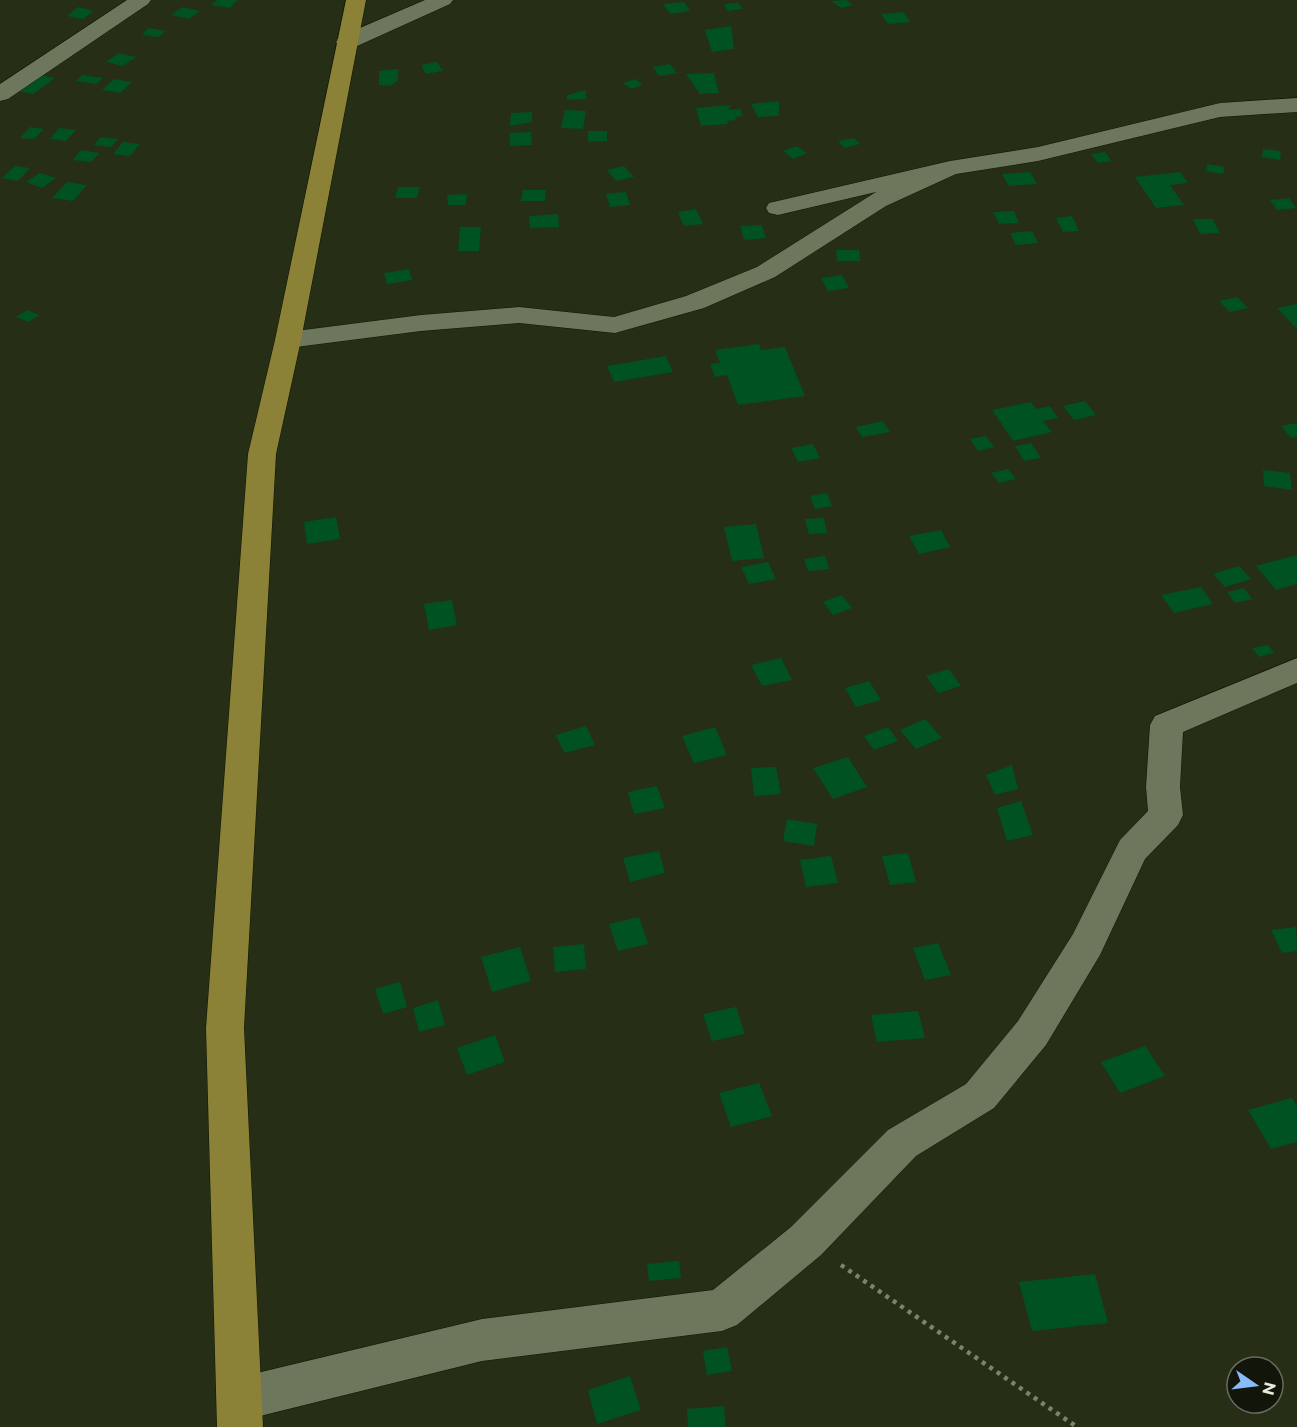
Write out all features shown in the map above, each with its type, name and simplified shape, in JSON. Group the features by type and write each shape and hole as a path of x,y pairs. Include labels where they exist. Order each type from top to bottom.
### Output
{"main road":[{"path":"240,1413 225,1028 262,454 288,340 351,22"}],"street":[{"path":"0,94 141,0"},
{"path":"351,22 443,0"},
{"path":"778,208 950,168 1038,154 1220,110 1297,105"},
{"path":"288,340 421,322 519,315 615,325 695,302 766,272 877,201 950,168"},
{"path":"240,1413 482,1340 722,1310 806,1241 902,1143 980,1096 1032,1033 1087,944 1132,850 1166,815 1163,787 1167,725 1297,670"}],"path":[{"path":"806,1241 1077,1427"}],"building":[{"path":"217,0 237,0 230,8 211,5"},
{"path":"846,0 853,5 841,8 831,1"},
{"path":"684,2 690,11 670,14 663,4"},
{"path":"738,3 743,9 728,11 724,4"},
{"path":"78,7 94,11 83,19 67,16"},
{"path":"183,7 200,11 189,19 171,15"},
{"path":"904,12 910,22 888,24 881,14"},
{"path":"731,26 734,49 712,52 705,30"},
{"path":"148,28 166,31 159,37 142,35"},
{"path":"119,53 136,57 123,66 106,62"},
{"path":"437,62 443,71 426,74 421,65"},
{"path":"670,64 677,73 659,76 653,67"},
{"path":"398,69 398,80 390,86 379,85 379,71"},
{"path":"714,73 719,93 700,94 686,74"},
{"path":"41,75 55,78 33,94 19,91"},
{"path":"82,75 103,78 97,84 76,81"},
{"path":"114,79 132,82 120,93 102,90"},
{"path":"635,79 643,85 631,89 623,83"},
{"path":"586,90 586,99 567,100 567,95"},
{"path":"779,101 779,116 758,117 751,104"},
{"path":"731,105 728,110 740,109 743,116 727,121 728,124 701,126 696,108"},
{"path":"565,110 586,111 583,129 561,128"},
{"path":"532,112 532,122 510,126 511,113"},
{"path":"30,127 44,129 34,139 20,138"},
{"path":"59,128 76,130 66,141 50,139"},
{"path":"588,131 607,131 607,141 588,142"},
{"path":"531,132 532,145 510,146 510,133"},
{"path":"101,137 118,139 111,147 94,145"},
{"path":"854,138 860,144 844,148 838,141"},
{"path":"123,142 140,144 130,156 113,154"},
{"path":"797,146 807,153 793,159 783,151"},
{"path":"1263,149 1281,151 1280,160 1262,157"},
{"path":"81,150 100,153 91,162 73,160"},
{"path":"1105,152 1111,161 1098,163 1091,154"},
{"path":"1207,164 1225,167 1223,174 1206,171"},
{"path":"15,166 30,168 18,181 2,178"},
{"path":"624,166 634,177 616,181 607,170"},
{"path":"1030,172 1037,184 1009,186 1002,174"},
{"path":"1180,172 1188,183 1170,185 1184,205 1156,208 1135,177"},
{"path":"40,173 56,178 42,188 26,182"},
{"path":"67,182 87,185 73,201 52,198"},
{"path":"398,187 420,187 417,198 395,198"},
{"path":"523,190 546,190 545,201 521,201"},
{"path":"626,192 630,205 610,207 606,194"},
{"path":"467,194 466,205 448,205 447,195"},
{"path":"1289,198 1296,208 1277,210 1270,200"},
{"path":"696,209 703,224 684,226 678,212"},
{"path":"1014,211 1019,223 999,224 993,212"},
{"path":"558,214 559,227 530,228 529,216"},
{"path":"1072,216 1079,231 1063,232 1056,218"},
{"path":"1193,219 1213,219 1220,233 1200,234"},
{"path":"762,225 766,238 744,240 740,226"},
{"path":"460,227 481,227 479,251 458,251"},
{"path":"1032,231 1038,243 1016,245 1010,233"},
{"path":"836,250 859,250 860,261 837,261"},
{"path":"409,269 412,280 387,284 384,273"},
{"path":"842,275 849,288 828,291 821,278"},
{"path":"1237,297 1248,308 1230,312 1219,301"},
{"path":"1297,304 1297,329 1277,308"},
{"path":"27,310 39,315 29,322 16,317"},
{"path":"759,344 761,350 785,347 805,396 738,405 727,375 715,377 710,364 720,363 715,350"},
{"path":"666,356 673,372 614,382 607,366"},
{"path":"1085,401 1096,415 1074,420 1063,406"},
{"path":"1031,402 1036,409 1050,406 1058,418 1043,421 1052,432 1013,441 992,410"},
{"path":"883,421 890,432 862,437 856,427"},
{"path":"1297,423 1297,436 1291,438 1281,426"},
{"path":"986,436 994,447 978,451 970,439"},
{"path":"1031,443 1041,458 1024,461 1015,446"},
{"path":"813,444 820,458 798,462 791,448"},
{"path":"1008,469 1016,479 999,483 991,473"},
{"path":"1263,470 1290,473 1292,490 1264,486"},
{"path":"827,493 832,506 815,509 810,496"},
{"path":"336,517 340,539 307,544 304,522"},
{"path":"824,518 827,533 809,534 805,519"},
{"path":"756,524 764,558 732,561 724,527"},
{"path":"941,530 950,547 919,554 909,536"},
{"path":"1297,555 1297,584 1276,590 1256,566"},
{"path":"825,556 829,569 808,571 804,559"},
{"path":"768,562 776,579 749,584 741,567"},
{"path":"1239,566 1251,579 1225,587 1213,574"},
{"path":"1201,587 1213,604 1174,613 1161,595"},
{"path":"1244,588 1252,599 1235,603 1227,592"},
{"path":"842,595 852,608 833,615 823,602"},
{"path":"452,600 457,625 429,630 424,604"},
{"path":"1268,645 1274,653 1259,657 1252,648"},
{"path":"781,658 792,680 762,686 751,665"},
{"path":"949,669 961,686 938,693 926,676"},
{"path":"869,681 881,700 856,707 845,688"},
{"path":"925,719 942,738 916,749 900,730"},
{"path":"586,726 595,745 564,753 556,735"},
{"path":"715,727 727,755 694,763 682,736"},
{"path":"888,727 898,741 874,750 864,736"},
{"path":"848,757 867,787 833,799 813,768"},
{"path":"1012,765 1018,789 995,795 986,775"},
{"path":"776,767 781,794 754,796 751,768"},
{"path":"657,786 665,808 634,814 628,792"},
{"path":"1021,801 1033,835 1007,841 997,808"},
{"path":"787,819 817,824 814,846 783,841"},
{"path":"659,851 665,873 630,882 623,858"},
{"path":"908,853 916,882 890,885 882,856"},
{"path":"831,856 838,883 806,887 800,860"},
{"path":"639,917 648,944 618,951 609,924"},
{"path":"1296,927 1297,951 1282,953 1271,930"},
{"path":"938,943 951,975 925,980 913,948"},
{"path":"584,944 586,969 555,972 553,947"},
{"path":"520,947 531,981 492,992 481,957"},
{"path":"400,982 407,1007 383,1014 375,989"},
{"path":"438,1000 445,1025 419,1032 413,1008"},
{"path":"736,1007 745,1034 712,1041 703,1014"},
{"path":"918,1011 925,1038 877,1042 871,1015"},
{"path":"495,1035 505,1062 467,1075 457,1048"},
{"path":"1145,1046 1165,1076 1120,1093 1101,1062"},
{"path":"759,1083 772,1116 731,1127 719,1093"},
{"path":"1292,1098 1297,1106 1297,1142 1271,1149 1248,1110"},
{"path":"679,1261 681,1278 649,1281 647,1264"},
{"path":"1095,1274 1108,1323 1032,1331 1019,1282"},
{"path":"727,1347 732,1371 707,1375 703,1351"},
{"path":"630,1376 641,1410 597,1424 588,1390"},
{"path":"724,1406 726,1427 688,1427 687,1409"}]}
